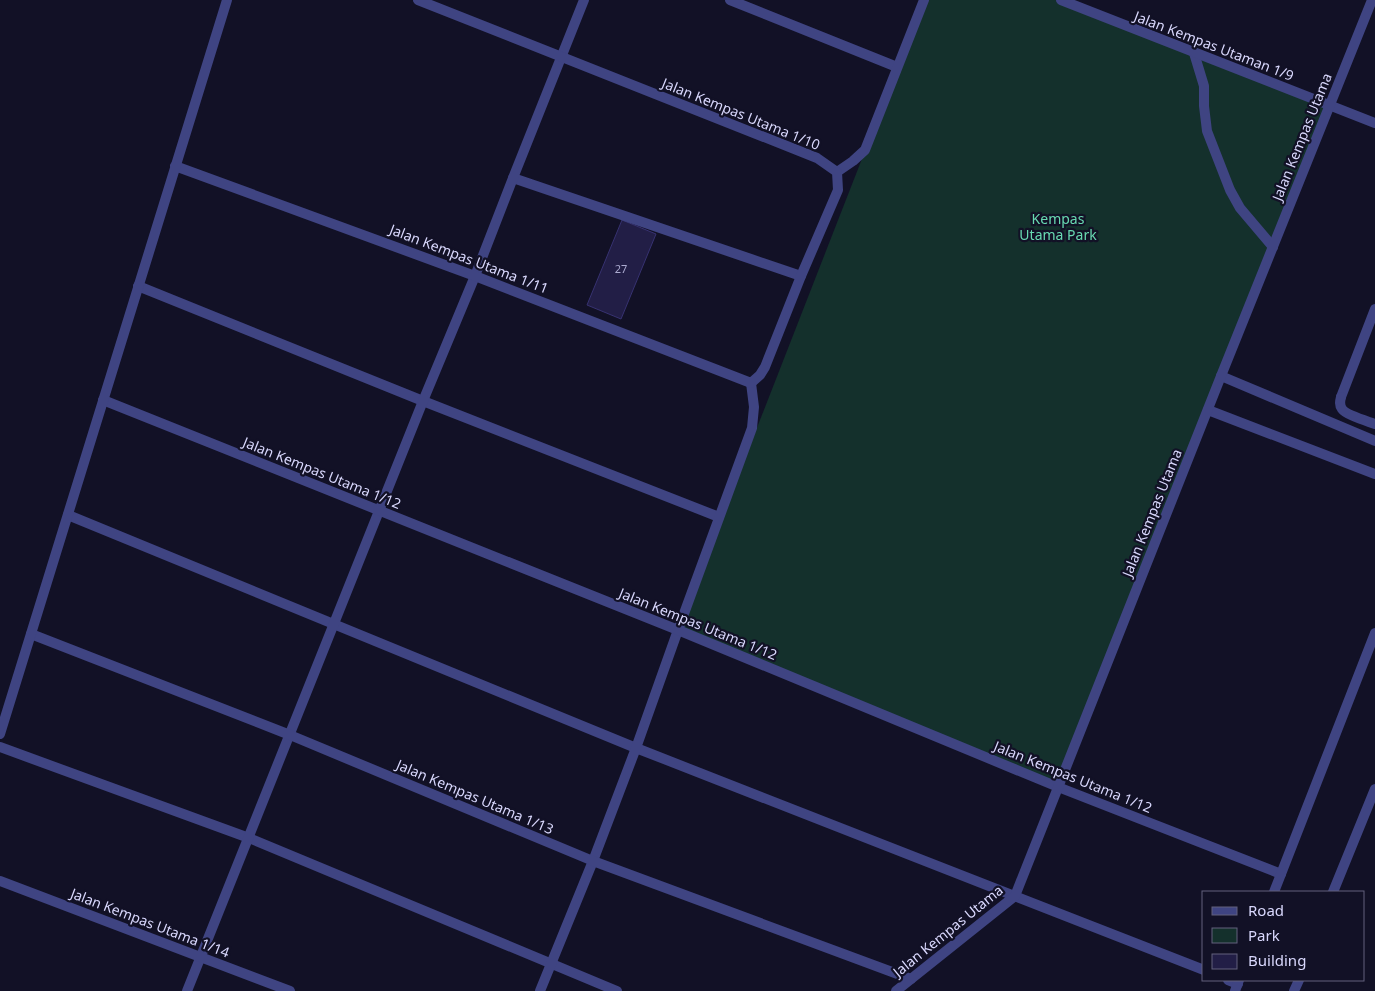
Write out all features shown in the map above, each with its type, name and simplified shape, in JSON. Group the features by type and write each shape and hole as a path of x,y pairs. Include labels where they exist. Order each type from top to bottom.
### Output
{"street":[{"path":"0,734 227,0"},
{"name":"Jalan Kempas Utama 1/10","path":"418,0 818,158 838,172"},
{"path":"187,991 584,0"},
{"path":"730,0 897,67"},
{"path":"540,991 593,861 636,748 752,428 754,407 751,383 760,375 765,367 838,190 838,172 865,150 924,0"},
{"name":"Jalan Kempas Utaman 1/9","path":"1061,0 1375,123"},
{"name":"Jalan Kempas Utama","path":"896,991 1015,896 1372,0"},
{"path":"1194,53 1204,86 1207,131 1230,190 1240,208 1273,247"},
{"name":"Jalan Kempas Utama 1/11","path":"175,166 475,276 751,383"},
{"path":"513,178 801,276"},
{"path":"138,286 719,517"},
{"path":"1375,309 1340,403 1341,408 1345,412 1375,424"},
{"path":"1221,376 1375,441"},
{"name":"Jalan Kempas Utama 1/12","path":"103,400 678,630 1058,787 1281,874"},
{"path":"1208,410 1375,474"},
{"path":"68,514 636,748 1202,969"},
{"path":"1274,891 1375,633"},
{"name":"Jalan Kempas Utama 1/13","path":"31,634 290,735 593,861 911,979"},
{"path":"0,747 249,838 617,991"},
{"path":"1333,891 1375,789"},
{"name":"Jalan Kempas Utama 1/14","path":"0,881 290,991"}],"green space":[{"name":"Kempas Utama Park","path":"924,0 1062,0 1330,105 1058,787 678,630"}],"building":[{"path":"622,220 656,234 621,319 587,305"}]}
